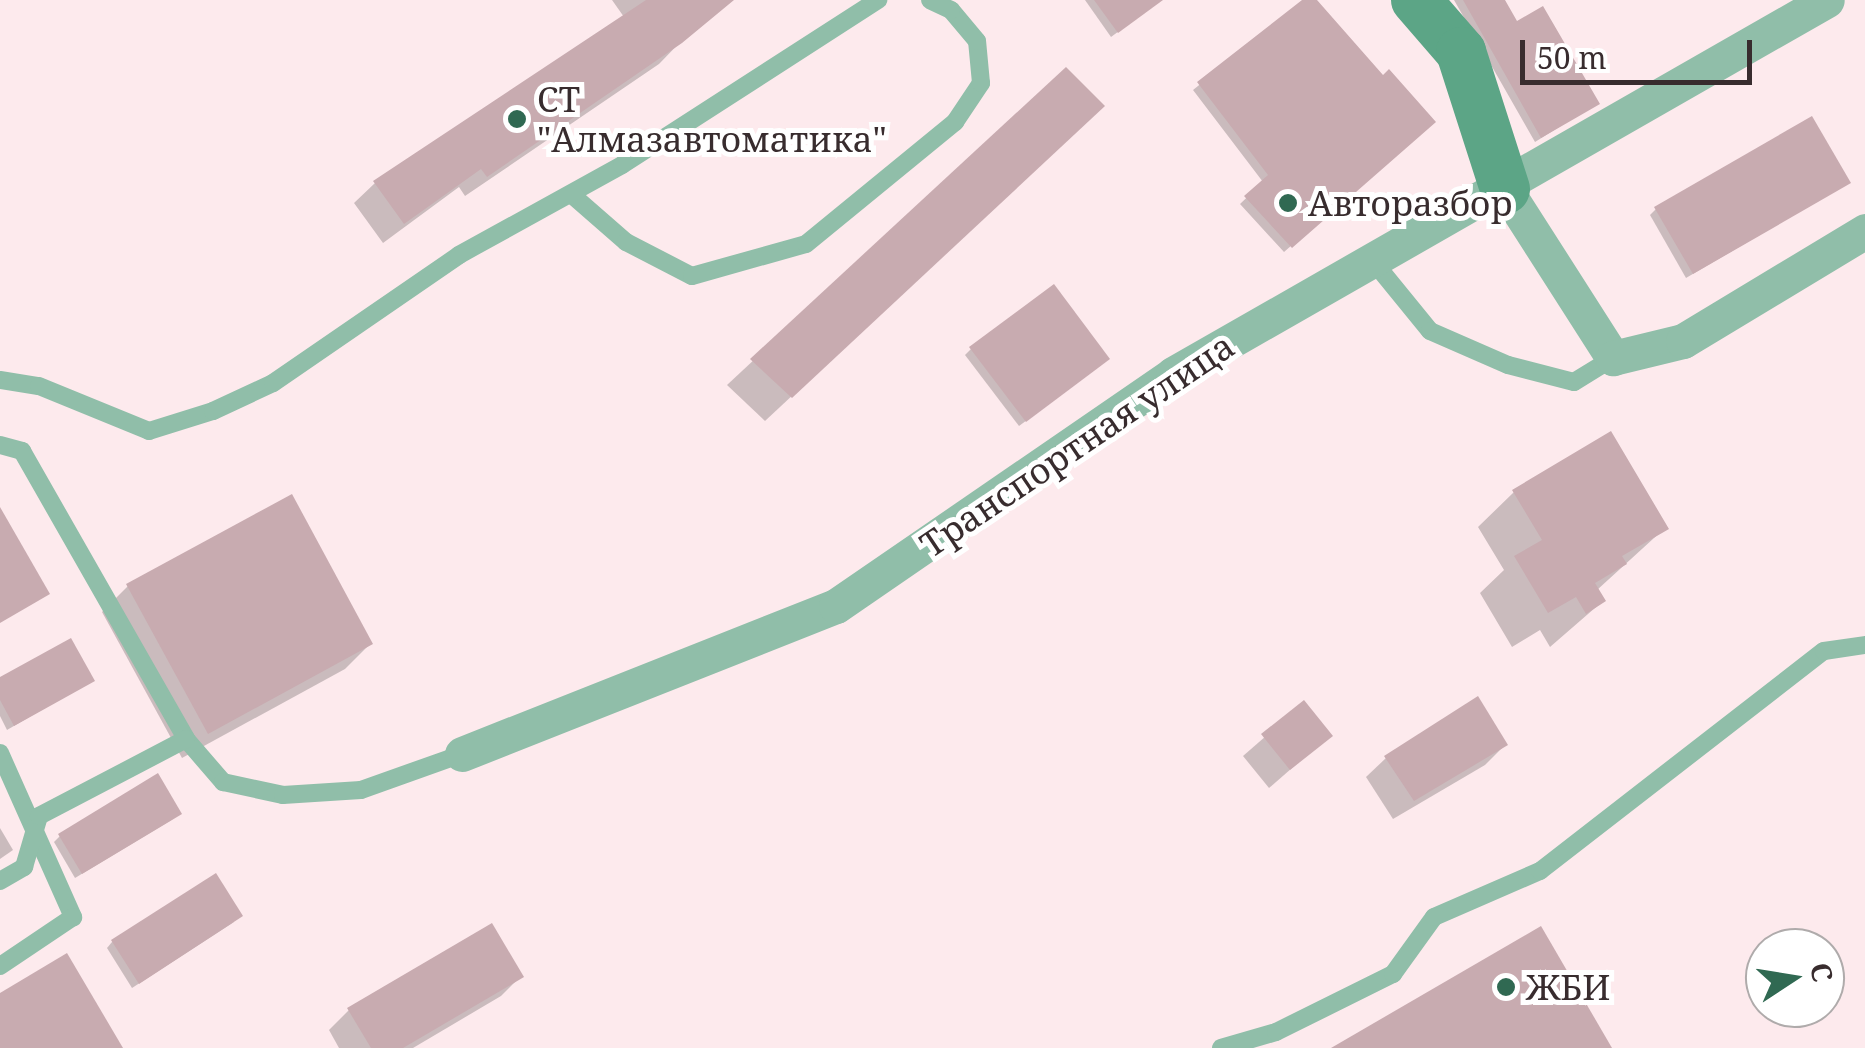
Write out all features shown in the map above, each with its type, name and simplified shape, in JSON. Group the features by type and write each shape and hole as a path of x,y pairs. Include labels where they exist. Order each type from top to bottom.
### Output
{"street":[{"path":"1416,0 1461,52 1505,189 1613,358 1683,341 1865,231"},
{"name":"Транспортная улица","path":"462,754 836,606 1172,374 1505,189 1828,0"}],"lane":[{"path":"0,380 39,386 149,430 212,412 273,384 459,256 572,194 878,0"},
{"path":"572,194 626,242 692,276 806,244 956,122 981,83 977,41 951,10 930,0"},
{"path":"1373,261 1430,330 1508,365 1574,382 1613,358"},
{"path":"0,445 22,450 63,514 186,740 223,782 284,795 362,790 462,754"},
{"path":"1221,1048 1276,1032 1393,974 1434,917 1540,871 1824,651 1865,645"},
{"path":"0,882 24,866 38,837 39,816 186,740"},
{"path":"0,753 72,918 0,966"}],"building":[{"path":"646,0 734,0 682,43 487,177 481,169 404,224 373,181"},
{"path":"1094,0 1163,0 1118,33"},
{"path":"1302,0 1317,0 1383,75 1389,69 1436,122 1292,248 1244,196 1268,175 1197,82"},
{"path":"1463,0 1505,0 1517,21 1543,6 1600,104 1541,138"},
{"path":"1066,67 1105,106 792,398 750,359"},
{"path":"1812,116 1851,183 1693,274 1654,207"},
{"path":"1054,284 1110,359 1026,422 969,347"},
{"path":"1611,431 1669,529 1622,556 1627,564 1595,583 1606,601 1586,614 1576,597 1548,613 1514,556 1542,540 1512,490"},
{"path":"292,494 373,644 208,734 126,584"},
{"path":"0,507 50,594 0,623"},
{"path":"71,638 95,681 14,726 0,700 0,677"},
{"path":"1478,696 1508,745 1414,801 1384,756"},
{"path":"1304,700 1333,736 1290,770 1261,734"},
{"path":"158,773 182,814 82,874 58,834"},
{"path":"216,873 243,916 139,984 111,940"},
{"path":"492,923 524,977 403,1048 371,1048 347,1008"},
{"name":"ЖБИ","path":"1541,926 1612,1048 1331,1048"},
{"path":"67,953 123,1048 0,1048 0,993"}],"place":[{"name":"СТ \"Алмазавтоматика\"","path":"517,119"},
{"name":"Авторазбор","path":"1288,203"},
{"name":"ЖБИ","path":"1506,987"}]}
